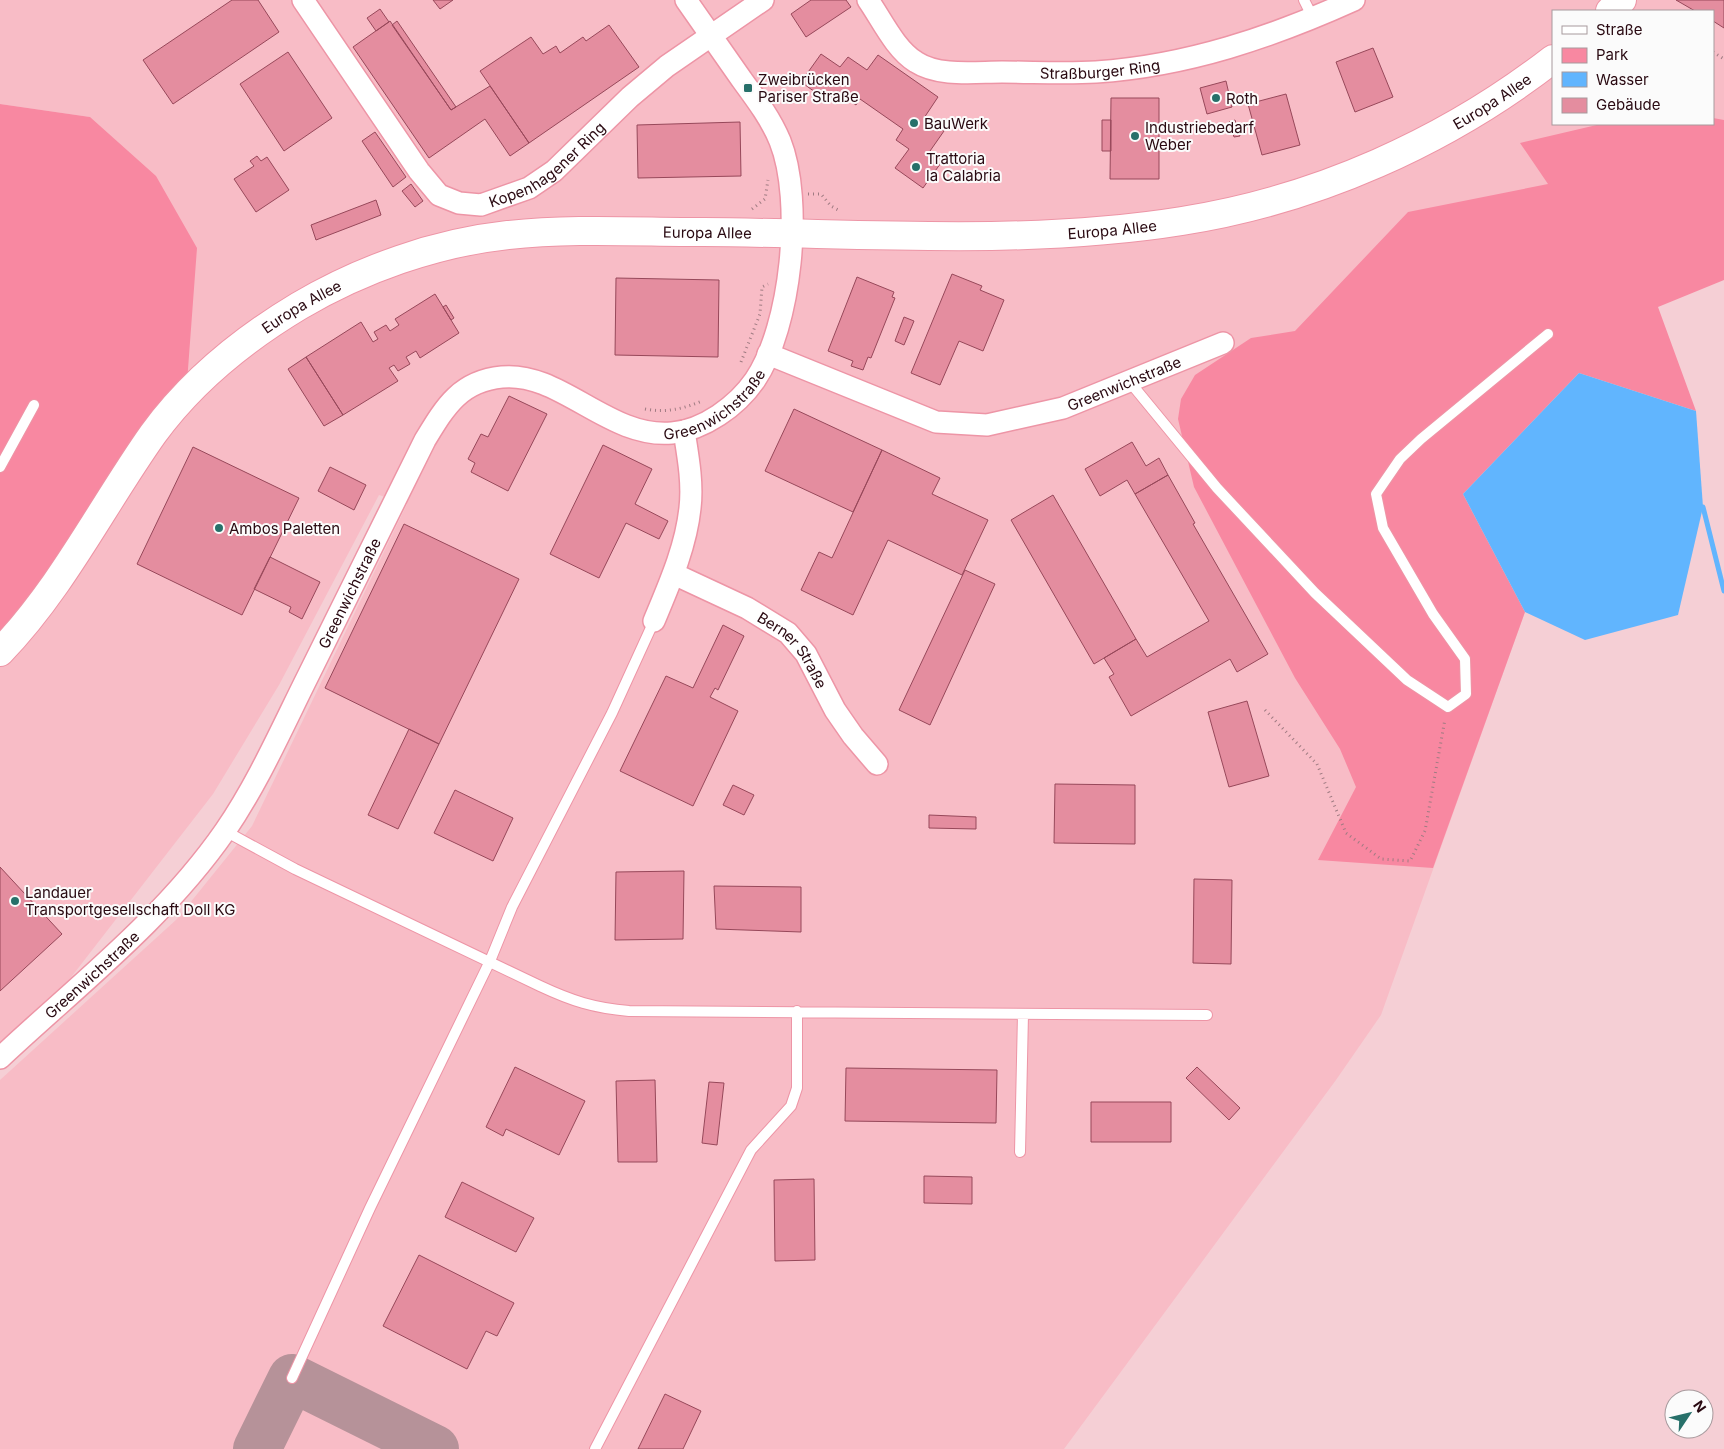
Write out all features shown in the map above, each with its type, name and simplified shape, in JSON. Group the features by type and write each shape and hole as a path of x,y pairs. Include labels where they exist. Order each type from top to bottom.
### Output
{"main road":[{"path":"1611,10 1622,0"},
{"name":"Europa Allee","path":"0,652 17,634 51,590 155,432 186,396 221,362 254,336 326,291 390,263 430,250 508,235 552,232 956,235 1078,232 1175,222 1266,203 1349,176 1430,138 1502,96 1552,60"}],"street":[{"name":"Kopenhagener Ring","path":"303,0 419,171 439,195 459,204 480,205 501,200 529,188 554,171 630,97 667,66 763,0"},
{"name":"Greenwichstraße","path":"0,1058 133,937 182,886 225,831 248,794 279,734 425,440 444,409 460,392 479,381 504,377 528,380 556,390 617,422 638,430 657,434 684,431 712,419 744,394 755,381 768,354 788,283 792,233 788,165 771,123 686,0"},
{"name":"Straßburger Ring","path":"868,0 904,52 917,63 938,71 964,72 1096,72 1165,63 1244,45 1309,9 1354,0"},
{"name":"Greenwichstraße","path":"768,354 936,422 987,425 1063,408 1223,343"},
{"path":"654,621 674,574 691,506 690,469 684,431"},
{"name":"Berner Straße","path":"674,574 747,608 788,633 806,654 834,710 877,764"}],"lane":[{"path":"1129,381 1217,488 1315,593 1407,680 1448,707 1466,694 1465,659 1433,614 1383,528 1376,494 1400,459 1421,439 1548,334"},
{"path":"0,467 34,405"},
{"path":"292,1378 370,1208 490,961 512,906 612,713 654,621"},
{"path":"225,831 295,869 572,1002 597,1008 629,1011 1207,1015"},
{"path":"594,1449 751,1150 791,1106 797,1088 797,1011"},
{"path":"1020,1152 1023,1014"}],"path":[{"path":"744,212 756,208 765,199 768,174"},
{"path":"765,199 821,194 831,206 845,212"},
{"path":"737,371 760,314 762,287 764,284 788,283"},
{"path":"639,408 666,411 687,407 708,399"},
{"path":"1265,710 1317,764 1346,833 1381,859 1410,861 1425,831 1448,707"}],"shaded area":[{"path":"0,0 1724,0 1724,262 1359,466 1525,612 1381,1015 1336,1080 1064,1449 0,1449 0,1080 177,919 252,826 407,504 379,495 279,685 213,794 0,1069 0,652 90,117 0,104"}],"green space":[{"path":"0,104 90,117 156,176 197,248 186,396 0,652"},
{"path":"1714,118 1724,120 1724,280 1658,307 1696,411 1579,373 1463,494 1525,612 1433,868 1318,860 1356,787 1340,749 1295,678 1194,487 1178,419 1181,399 1195,375 1251,338 1295,331 1408,212 1548,184 1520,143 1597,125 1714,125"}],"water":[{"path":"1579,373 1696,411 1703,507 1678,615 1585,640 1525,612 1463,494"}],"building":[{"path":"232,0 258,0 279,32 173,104 143,60"},
{"path":"433,0 453,0 440,9"},
{"path":"811,0 846,0 851,7 806,37 791,14"},
{"path":"1676,0 1724,0 1724,28 1714,22 1714,10 1693,10"},
{"path":"380,9 389,22 376,31 367,18"},
{"path":"390,21 451,110 490,86 529,143 510,156 485,119 429,158 353,47"},
{"path":"397,21 456,107 451,110 392,25"},
{"path":"609,25 639,67 529,143 480,71 531,37 543,54 556,46 560,53 583,37 586,41"},
{"path":"1373,48 1393,97 1355,112 1336,62"},
{"path":"288,52 332,118 284,151 240,84"},
{"name":"BauWerk","path":"821,54 840,67 848,57 867,70 878,55 938,97 924,118 944,131 930,151 943,160 923,188 895,168 909,149 896,140 903,129 860,99 856,105 837,91 829,102 801,82"},
{"name":"Roth","path":"1226,81 1232,107 1207,114 1200,88"},
{"path":"1286,94 1300,145 1262,155 1248,104"},
{"name":"Industriebedarf Weber","path":"1111,98 1159,98 1159,179 1110,179"},
{"path":"1102,120 1111,120 1111,151 1102,151"},
{"path":"1235,120 1240,136 1234,137 1229,122"},
{"path":"740,122 741,176 638,178 637,125"},
{"path":"375,132 406,177 393,187 362,141"},
{"path":"257,156 261,161 267,157 289,190 256,212 234,179 254,166 250,161"},
{"path":"411,184 423,201 415,207 402,191"},
{"path":"376,200 381,215 316,240 311,225"},
{"path":"952,274 982,286 980,290 1004,300 983,351 959,341 940,385 911,373"},
{"path":"857,277 894,292 892,297 895,298 871,358 868,357 863,370 851,366 853,361 828,351"},
{"path":"616,278 719,280 718,357 615,355"},
{"path":"435,294 459,333 420,358 416,351 406,357 410,364 398,371 394,365 389,368 398,381 343,415 306,357 361,322 373,342 378,339 374,332 386,325 390,331 399,325 395,319"},
{"path":"446,305 454,318 451,320 443,307"},
{"path":"904,317 914,321 904,345 895,341"},
{"path":"306,357 343,415 324,426 288,369"},
{"path":"509,396 547,414 508,491 471,472 475,463 468,459 481,434 488,437"},
{"path":"794,409 882,450 853,512 765,471"},
{"path":"1132,442 1146,466 1159,458 1168,475 1135,494 1127,480 1100,496 1085,469"},
{"path":"603,445 652,469 635,504 668,521 659,539 626,523 599,578 550,554"},
{"name":"Ambos Paletten","path":"193,447 299,498 242,615 137,564"},
{"path":"882,450 940,478 932,494 988,520 962,575 888,540 853,615 801,590 819,552 832,558"},
{"path":"330,467 366,485 354,510 318,491"},
{"path":"1168,475 1195,523 1193,524 1268,654 1237,672 1230,659 1131,716 1109,677 1114,674 1104,658 1136,639 1147,657 1209,621 1135,494"},
{"path":"1053,495 1136,639 1094,664 1011,520"},
{"path":"404,524 519,579 439,744 325,688"},
{"path":"270,557 320,582 302,619 289,612 291,607 254,589"},
{"path":"965,570 995,584 930,725 899,710"},
{"path":"723,625 744,636 718,690 715,688 710,697 738,711 693,806 620,771 666,676 693,688"},
{"path":"1247,701 1269,776 1229,787 1208,712"},
{"path":"409,729 439,744 398,829 368,815"},
{"path":"1055,784 1135,785 1135,844 1054,843"},
{"path":"733,785 754,795 744,815 723,805"},
{"path":"455,790 513,818 493,861 434,833"},
{"path":"929,815 976,817 976,829 929,828"},
{"name":"Landauer Transportgesellschaft Doll KG","path":"0,867 62,934 0,991"},
{"path":"684,871 683,939 615,940 616,872"},
{"path":"1194,879 1232,880 1231,964 1193,963"},
{"path":"714,886 801,887 801,932 716,929"},
{"path":"515,1067 585,1101 559,1155 506,1129 503,1136 486,1127"},
{"path":"1197,1067 1240,1108 1229,1120 1186,1078"},
{"path":"846,1068 997,1070 996,1123 845,1121"},
{"path":"655,1080 657,1162 618,1162 616,1081"},
{"path":"709,1082 724,1083 717,1145 702,1143"},
{"path":"1091,1102 1171,1102 1171,1142 1091,1142"},
{"path":"924,1176 972,1177 972,1204 924,1203"},
{"path":"814,1179 815,1260 775,1261 774,1180"},
{"path":"462,1182 534,1218 516,1252 445,1217"},
{"path":"419,1255 514,1303 497,1336 486,1331 467,1369 383,1326"},
{"path":"665,1394 701,1411 683,1449 638,1449"}],"waterway":[{"path":"1703,507 1724,591"}],"taxiway":[{"path":"257,1449 292,1378 435,1449"}],"place":[{"name":"Zweibrücken Pariser Straße","path":"748,88"},
{"name":"Roth","path":"1216,98"},
{"name":"BauWerk","path":"914,123"},
{"name":"Industriebedarf Weber","path":"1135,136"},
{"name":"Trattoria la Calabria","path":"916,167"},
{"name":"Ambos Paletten","path":"219,528"},
{"name":"Landauer Transportgesellschaft Doll KG","path":"15,901"}]}
